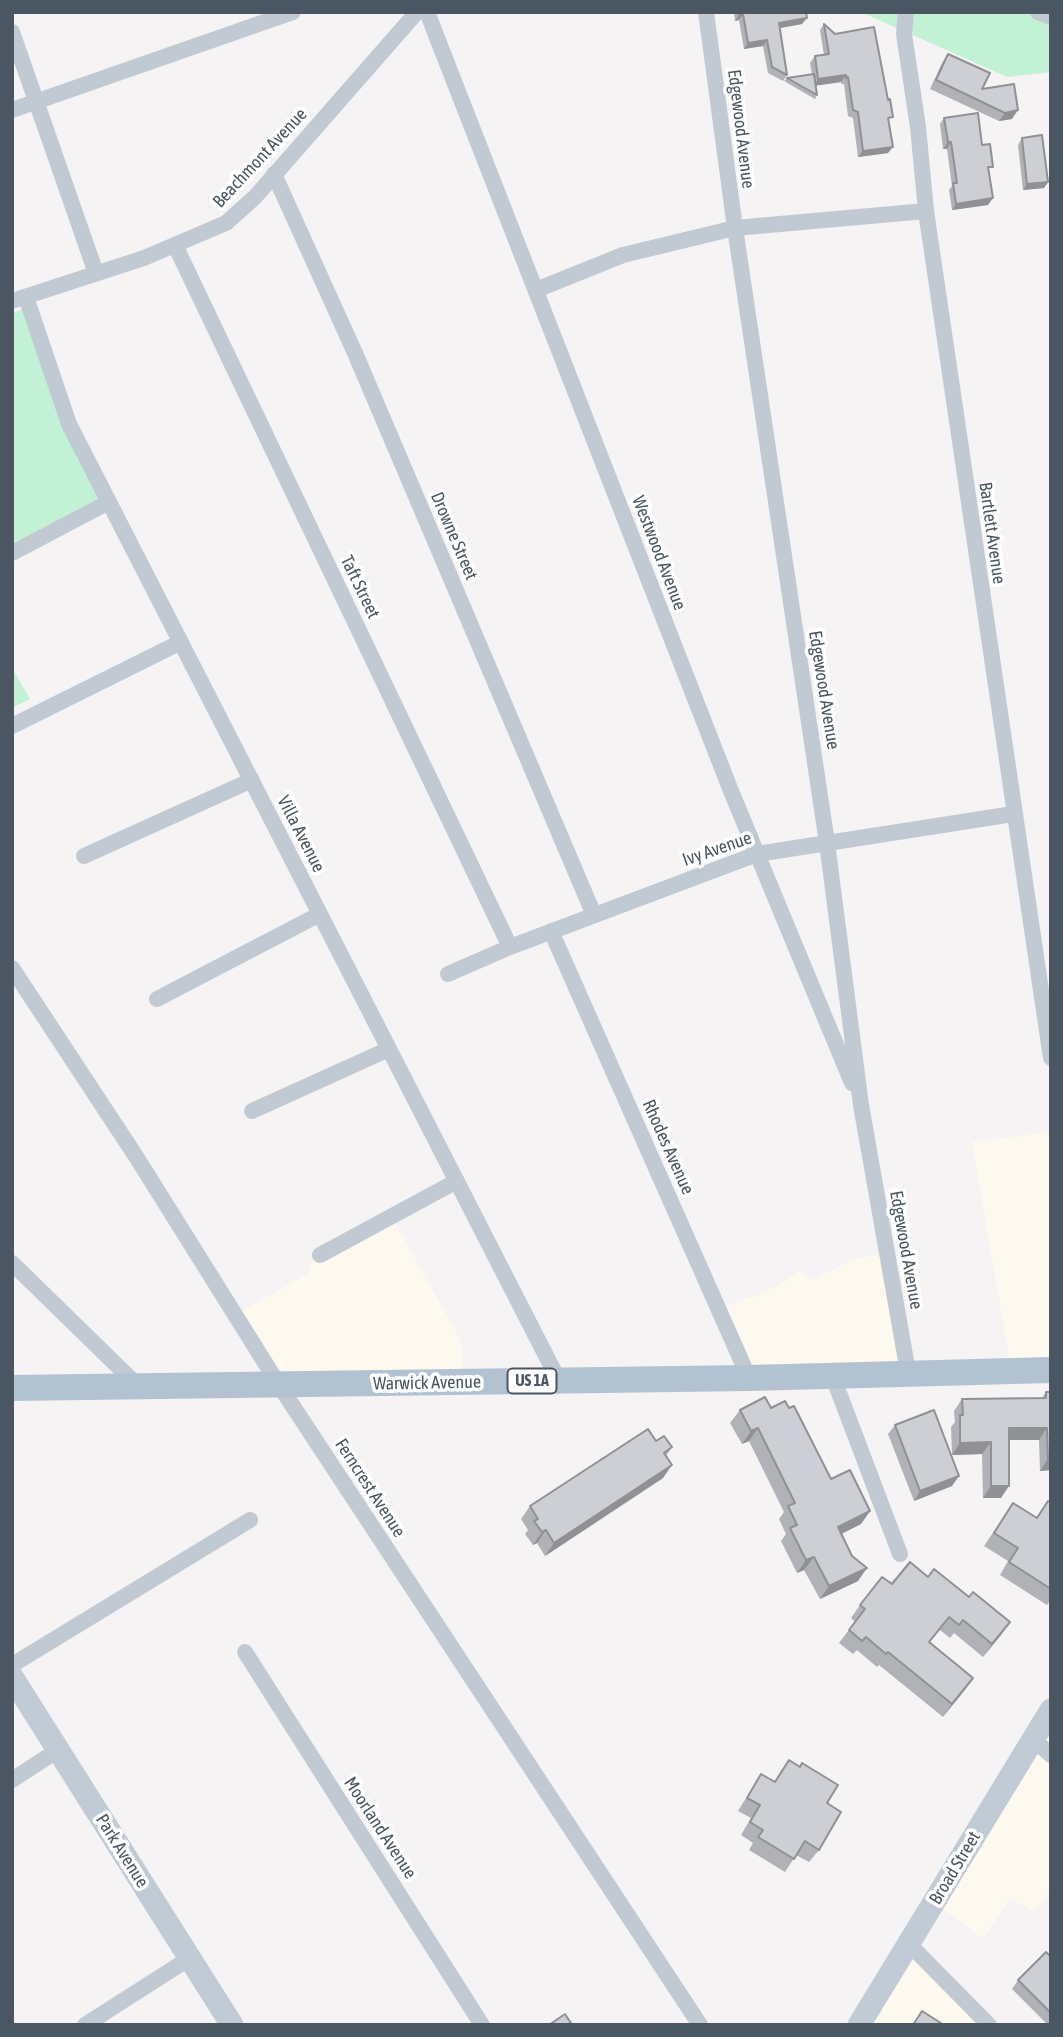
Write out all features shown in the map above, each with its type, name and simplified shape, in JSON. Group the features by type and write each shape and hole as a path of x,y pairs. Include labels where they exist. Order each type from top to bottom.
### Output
{"main road":[{"name":"Warwick Avenue","path":"12,1388 833,1377 908,1372 1051,1370"},
{"name":"Park Avenue","path":"12,1677 232,2025"},
{"name":"Broad Street","path":"859,2025 1051,1710"}],"street":[{"path":"12,110 293,12"},
{"name":"Beachmont Avenue","path":"19,299 175,245 226,223 255,197 417,12"},
{"name":"Westwood Avenue","path":"427,12 757,854 861,1105"},
{"name":"Edgewood Avenue","path":"706,12 735,228 827,844 861,1105 908,1372"},
{"name":"Bartlett Avenue","path":"906,12 904,34 918,127 926,211 1051,1058"},
{"path":"1038,12 1051,17"},
{"path":"12,32 96,273"},
{"name":"Drowne Street","path":"275,174 355,353 594,915"},
{"path":"536,290 623,255 735,228 926,211"},
{"name":"Taft Street","path":"175,245 510,947"},
{"name":"Villa Avenue","path":"19,299 69,424 559,1381"},
{"path":"12,553 109,502"},
{"path":"12,726 181,642"},
{"path":"84,856 251,780"},
{"name":"Ivy Avenue","path":"448,974 551,931 757,854 1013,814"},
{"path":"157,999 320,914"},
{"name":"Rhodes Avenue","path":"551,931 749,1378"},
{"name":"Ferncrest Avenue","path":"12,968 137,1158 279,1385 700,2025"},
{"path":"252,1111 389,1049"},
{"path":"320,1255 457,1181"},
{"path":"12,1263 138,1386"},
{"path":"833,1377 901,1554"},
{"path":"12,1665 250,1520"},
{"name":"Moorland Avenue","path":"244,1652 482,2025"},
{"path":"1033,1739 1051,1755"},
{"path":"12,1780 58,1751"},
{"path":"909,1944 989,2025"},
{"path":"85,2025 190,1958"}],"shaded area":[{"path":"1051,1132 1051,1375 1012,1374 972,1142"},
{"path":"392,1217 461,1341 463,1381 283,1385 240,1312 307,1274 312,1260"},
{"path":"887,1253 906,1370 749,1376 723,1307 766,1292 800,1271 810,1280 855,1259"},
{"path":"1051,1713 1051,1889 1034,1912 1010,1898 984,1939 935,1903"},
{"path":"909,1944 981,2025 860,2025"}],"green space":[{"path":"861,12 1051,12 1051,72 1007,77"},
{"path":"23,309 100,498 12,544 12,313"},
{"path":"12,668 30,699 12,708"}],"building":[{"path":"739,12 806,12 807,18 779,23 787,75 772,67 767,40 748,43 743,14 739,15"},
{"path":"824,24 835,34 874,27 893,117 888,118 893,147 863,151 858,112 853,110 848,77 846,78 846,75 818,79 815,56 829,54"},
{"path":"948,54 990,73 982,89 1014,84 1018,110 1005,113 936,80"},
{"path":"814,74 817,95 787,78"},
{"path":"978,113 982,145 990,144 993,167 988,167 993,198 956,204 953,183 957,183 951,142 948,142 944,118"},
{"path":"1042,135 1048,182 1027,184 1022,138"},
{"path":"1046,1392 1051,1392 1051,1459 1048,1459 1047,1428 1009,1428 1009,1486 991,1486 991,1442 960,1443 962,1399 1046,1398"},
{"path":"765,1397 771,1408 785,1401 789,1408 794,1406 831,1479 850,1470 870,1511 838,1527 852,1556 867,1568 829,1586 814,1557 806,1560 790,1528 797,1525 788,1506 795,1503 758,1428 751,1431 740,1410"},
{"path":"934,1410 959,1476 920,1491 895,1425"},
{"path":"648,1429 656,1441 664,1436 672,1447 664,1453 672,1465 554,1543 546,1530 542,1532 534,1521 538,1519 530,1506"},
{"path":"1048,1501 1051,1503 1051,1589 1009,1562 1018,1548 994,1533 1013,1503 1037,1518"},
{"path":"910,1562 928,1577 934,1569 969,1597 973,1592 1010,1622 992,1644 963,1620 959,1625 949,1617 929,1642 973,1678 952,1704 888,1652 886,1654 866,1637 862,1641 849,1630 865,1609 860,1605 882,1577 892,1584"},
{"path":"789,1760 800,1767 802,1763 838,1785 827,1803 841,1812 819,1850 805,1841 794,1859 758,1837 763,1830 750,1822 760,1805 747,1798 761,1774 775,1782"},
{"path":"1046,1952 1051,1957 1051,2013 1018,1980"},
{"path":"922,2011 944,2025 913,2025"},
{"path":"565,2014 572,2025 549,2025"}]}
